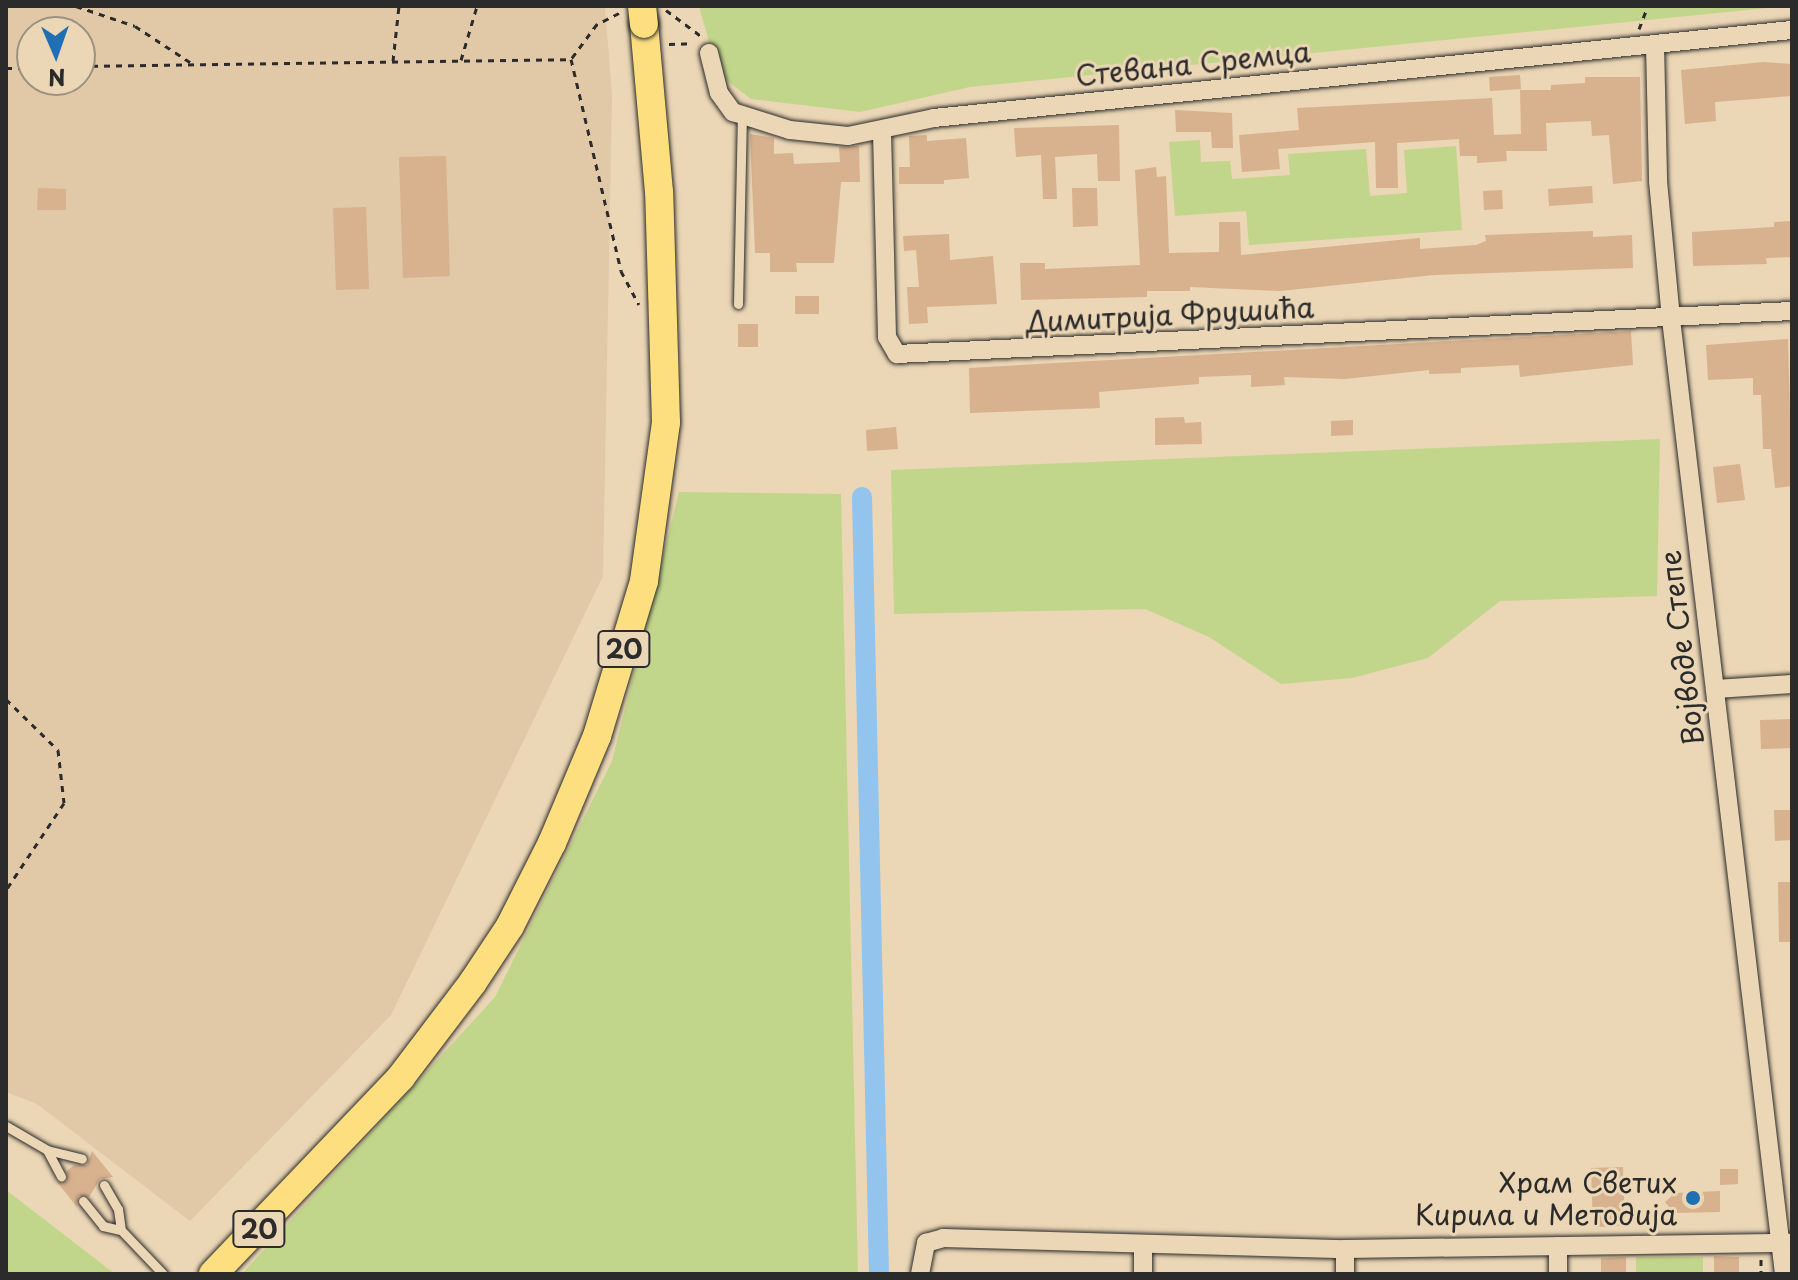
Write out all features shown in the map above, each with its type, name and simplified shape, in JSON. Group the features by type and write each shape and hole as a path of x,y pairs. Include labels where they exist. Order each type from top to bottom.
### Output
{"main road":[{"name":"20","path":"213,1274 401,1077 473,982 552,843 597,736 644,581 666,423 659,192 642,13"}],"street":[{"name":"Стевана Сремца","path":"742,117 830,135 882,132 934,118 1792,30"},
{"name":"Војводе Степе","path":"1655,45 1658,181 1671,319 1787,1243 1784,1274"},
{"path":"707,48 719,93 742,117"},
{"name":"Димитрија Фрушића","path":"882,132 887,337 897,354 1671,319"},
{"path":"1671,319 1792,311"},
{"path":"1716,689 1792,684"},
{"path":"920,1274 926,1243 943,1238 1345,1249 1787,1243"},
{"path":"1143,1245 1143,1274"},
{"path":"1558,1246 1558,1274"},
{"path":"1345,1249 1345,1274"}],"lane":[{"path":"738,304 742,117"},
{"path":"6,1126 47,1150 82,1159"},
{"path":"47,1150 61,1176"},
{"path":"104,1185 118,1209 121,1230"},
{"path":"83,1201 103,1226 121,1230 163,1274"}],"path":[{"path":"76,6 135,26 191,62"},
{"path":"393,61 399,6"},
{"path":"461,60 477,6"},
{"path":"1636,45 1648,6"},
{"path":"642,13 662,25 664,44 707,48"},
{"path":"641,308 621,271 571,59 597,24 642,13 683,18 707,48"},
{"path":"96,65 571,59"},
{"path":"6,699 58,750 64,803 6,890"}],"shaded area":[{"path":"6,6 605,6 612,96 603,576 391,1015 190,1221 37,1104 6,1092"}],"green space":[{"path":"699,6 1788,6 970,87 860,112 751,99 718,74"},
{"path":"1200,140 1201,162 1230,161 1232,179 1290,175 1288,154 1366,149 1370,196 1407,193 1404,150 1456,146 1462,230 1249,245 1246,211 1175,216 1169,142"},
{"path":"1660,439 1657,596 1500,601 1428,658 1352,678 1281,684 1209,637 1145,609 894,614 891,470"},
{"path":"679,492 841,494 858,1274 242,1274 495,997 612,761"},
{"path":"6,1190 115,1274 6,1274"},
{"path":"1636,1257 1703,1257 1703,1274 1636,1274"}],"building":[{"path":"1764,62 1792,64 1792,96 1715,102 1716,121 1685,124 1681,70"},
{"path":"1520,75 1521,89 1490,91 1489,77"},
{"path":"1585,77 1640,77 1642,181 1613,184 1609,135 1592,136 1591,121 1546,123 1547,151 1506,151 1507,161 1477,163 1477,156 1460,156 1459,139 1397,143 1398,188 1376,188 1375,142 1278,149 1280,169 1242,172 1239,135 1299,130 1297,108 1492,98 1494,135 1521,134 1520,90 1551,90 1551,85 1585,83"},
{"path":"1175,110 1232,113 1233,148 1212,148 1211,132 1176,132"},
{"path":"1119,125 1120,181 1098,181 1097,154 1055,157 1057,199 1043,199 1041,155 1016,157 1014,128"},
{"path":"750,134 774,138 774,154 793,153 794,164 840,162 839,147 859,146 860,182 841,182 834,263 796,263 797,272 770,272 770,253 755,253"},
{"path":"927,135 927,141 966,138 969,178 944,180 944,184 899,184 899,167 910,167 909,136"},
{"path":"446,156 450,276 403,278 399,157"},
{"path":"1156,167 1157,177 1166,176 1169,253 1219,252 1219,222 1240,222 1241,255 1420,238 1420,249 1476,245 1486,241 1485,235 1593,231 1593,237 1632,235 1633,268 1434,275 1280,291 1190,287 1190,291 1147,291 1147,297 1021,300 1020,263 1045,263 1045,269 1140,265 1135,170"},
{"path":"1592,186 1593,203 1549,206 1548,189"},
{"path":"38,188 66,189 66,210 37,210"},
{"path":"1072,188 1097,188 1098,226 1073,227"},
{"path":"1502,190 1503,209 1484,210 1483,191"},
{"path":"366,207 369,289 336,290 333,208"},
{"path":"1792,221 1792,257 1766,258 1767,264 1693,266 1692,232 1774,227 1774,222"},
{"path":"949,234 950,260 993,256 997,304 927,307 928,323 909,324 907,287 919,287 916,250 904,251 903,236"},
{"path":"795,296 819,296 819,314 795,314"},
{"path":"738,324 758,324 758,347 738,347"},
{"path":"1631,331 1633,365 1520,377 1519,365 1461,368 1461,373 1429,374 1429,370 1345,379 1284,377 1285,385 1251,387 1251,375 1199,377 1199,384 1099,392 1100,408 970,413 969,368"},
{"path":"1788,339 1792,486 1775,488 1771,449 1763,449 1761,395 1753,395 1753,378 1708,380 1706,345"},
{"path":"1184,417 1185,423 1201,422 1202,444 1155,445 1155,418"},
{"path":"1353,420 1353,435 1331,436 1331,421"},
{"path":"896,427 898,449 867,451 866,430"},
{"path":"1740,464 1745,500 1717,503 1713,467"},
{"path":"1792,719 1792,748 1761,749 1760,720"},
{"path":"1774,810 1792,810 1792,840 1775,841"},
{"path":"1778,882 1792,882 1792,942 1779,942"},
{"path":"92,1151 113,1177 100,1179 89,1197 78,1196 77,1207 57,1182 67,1181 67,1171 74,1165 87,1165"},
{"path":"1623,1167 1625,1226 1593,1227 1591,1168"},
{"path":"1720,1169 1738,1169 1738,1184 1720,1185"},
{"name":"Храм Светих Кирила и Методија","path":"1720,1191 1720,1212 1674,1213 1665,1202 1675,1193"},
{"path":"1714,1256 1739,1257 1739,1274 1714,1274"},
{"path":"1626,1257 1626,1274 1601,1274 1601,1258"}],"waterway":[{"path":"862,497 879,1274"}],"place":[{"name":"Храм Светих Кирила и Методија","path":"1693,1198"}]}
